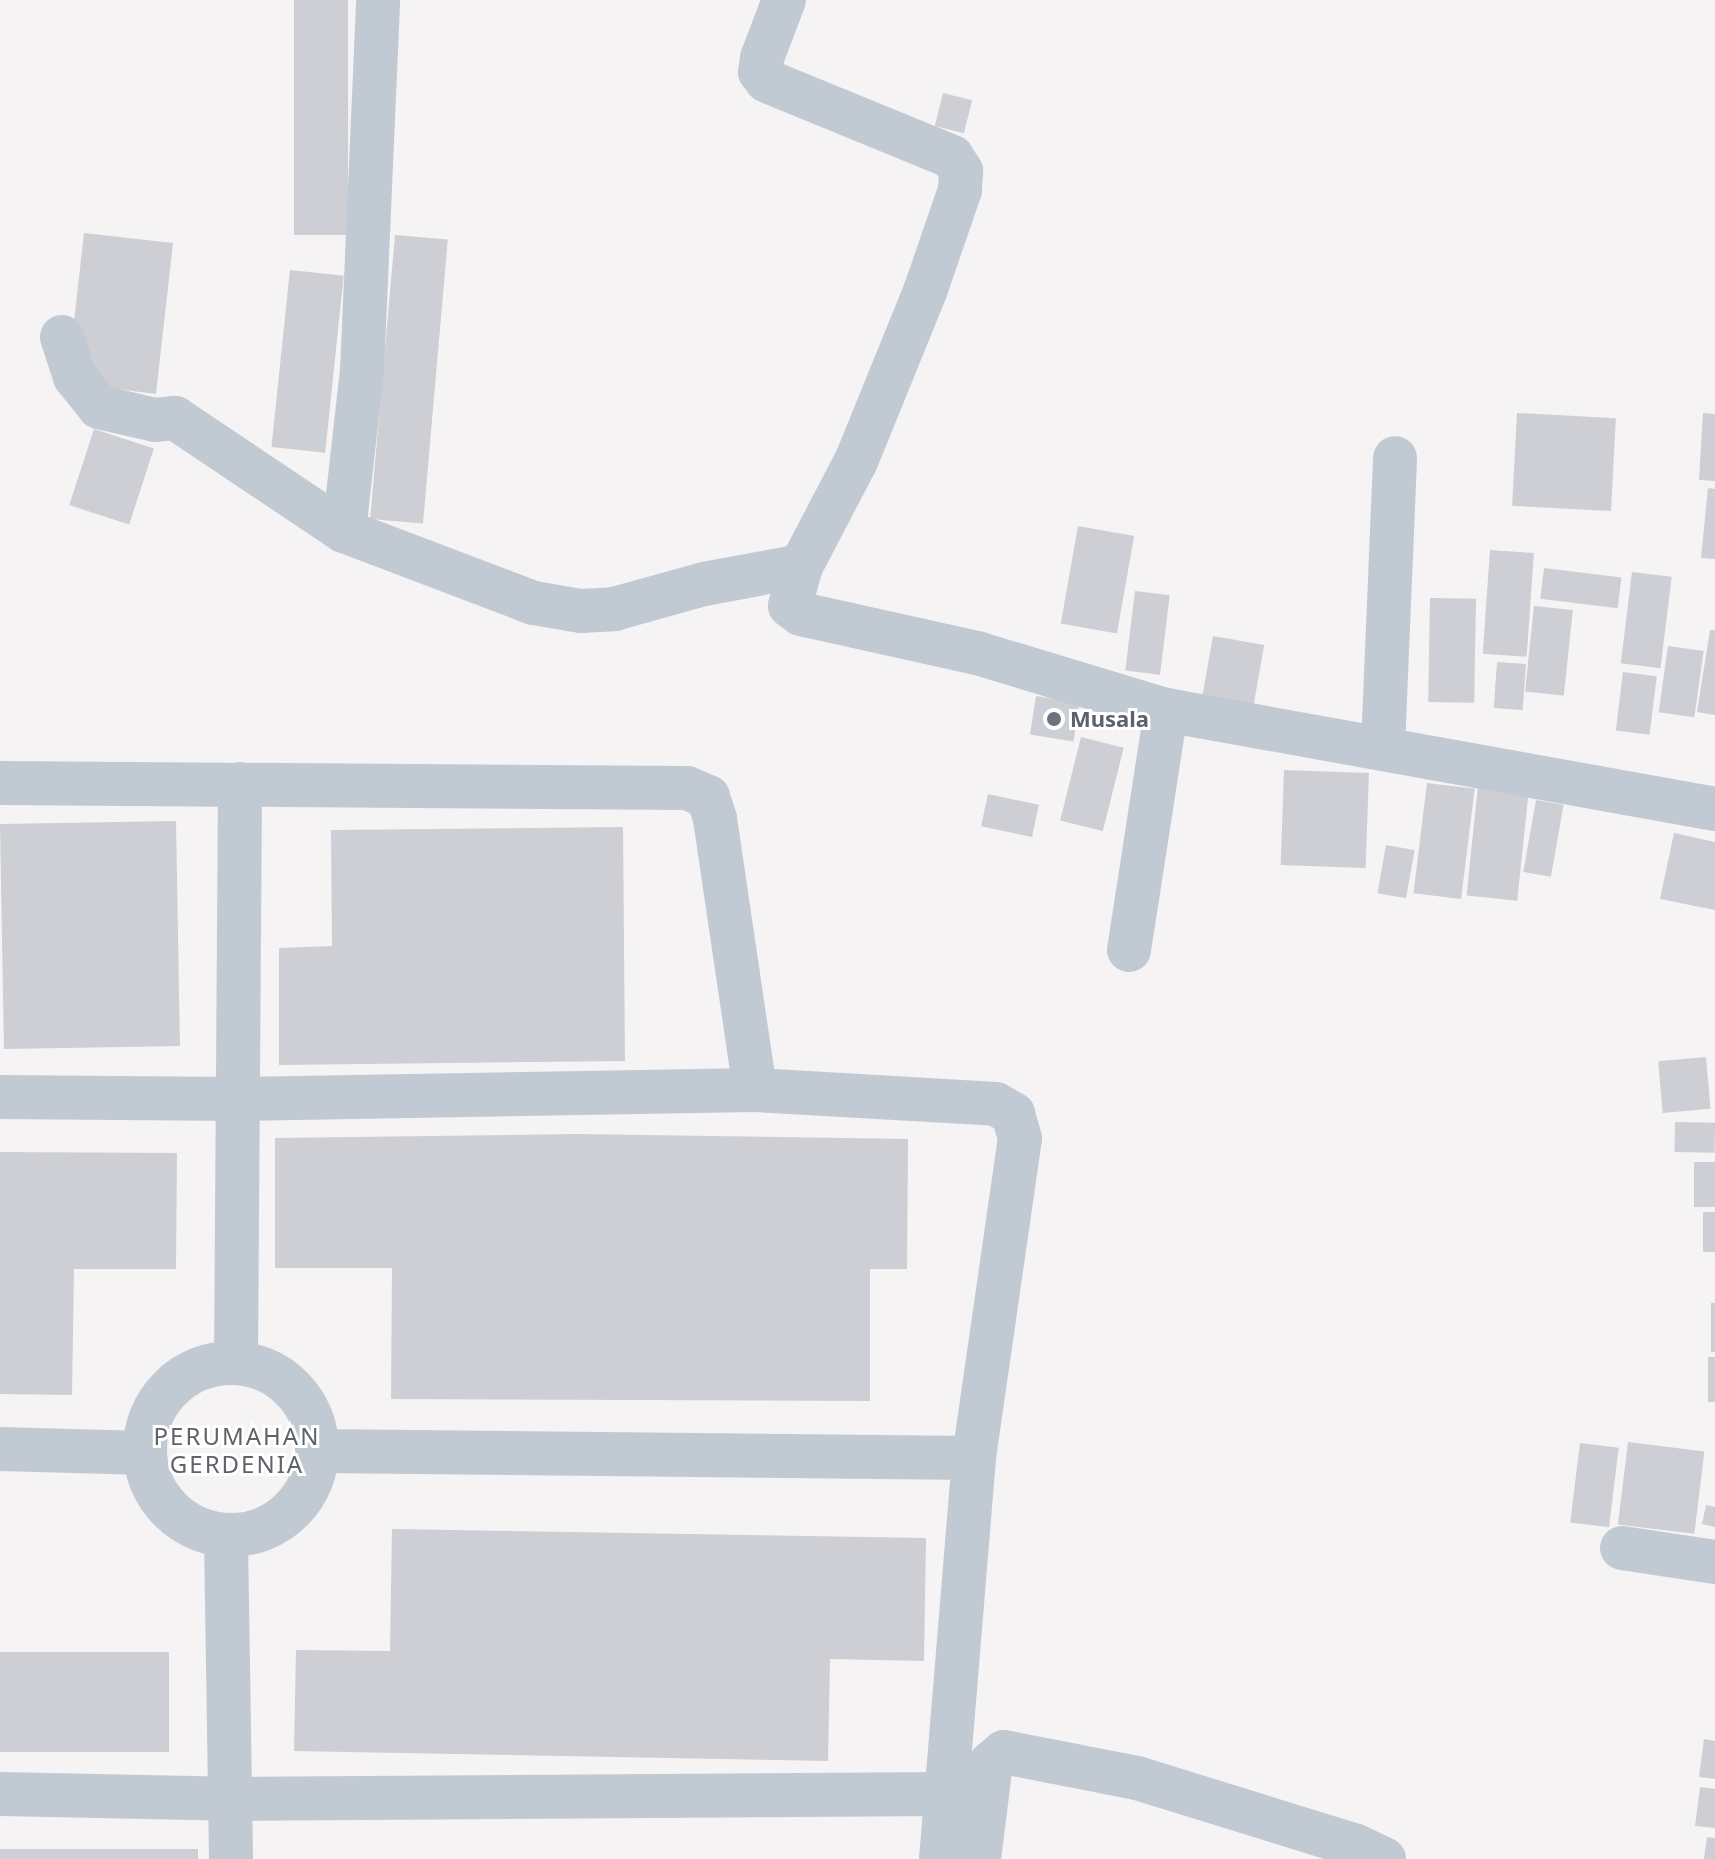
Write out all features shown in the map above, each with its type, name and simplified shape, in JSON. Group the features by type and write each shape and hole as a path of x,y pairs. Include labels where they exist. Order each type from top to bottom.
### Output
{"street":[{"path":"344,531 362,371 378,0"},
{"path":"784,0 762,58 760,72 767,81 952,157 961,171 960,190 920,304 856,461 801,566 790,596 790,606 801,614 977,653 1166,710 1383,746 1715,809"},
{"path":"62,337 75,377 99,407 155,420 175,418 200,431 344,531 534,603 581,611 614,609 801,566"},
{"path":"1383,746 1395,458"},
{"path":"1129,950 1166,710"},
{"path":"0,783 687,788 708,797 755,1090"},
{"path":"236,1361 235,1099 240,784"},
{"path":"0,1097 235,1099 755,1090 996,1104 1013,1114 1020,1138 974,1458 941,1859"},
{"path":"236,1361 275,1376 293,1390 315,1429 317,1451 313,1473 291,1511 272,1525 226,1538 186,1523 169,1509 155,1491 145,1453 148,1426 171,1387 189,1374 236,1361"},
{"path":"0,1449 145,1453"},
{"path":"317,1451 974,1458"},
{"path":"226,1538 231,1859"},
{"path":"1622,1548 1715,1562"},
{"path":"979,1859 991,1763 1004,1752 1137,1778 1365,1855"},
{"path":"0,1794 230,1799 945,1794"}],"building":[{"path":"294,0 348,0 348,235 294,235"},
{"path":"943,93 972,100 964,133 935,126"},
{"path":"84,233 173,243 156,394 101,387 71,348"},
{"path":"395,235 448,240 423,524 370,519"},
{"path":"290,270 344,276 325,453 271,447"},
{"path":"1517,413 1616,418 1611,511 1512,506"},
{"path":"1703,413 1715,414 1715,481 1699,480"},
{"path":"94,429 154,448 129,525 69,505"},
{"path":"1708,488 1715,489 1715,559 1701,558"},
{"path":"1078,526 1134,536 1117,633 1061,623"},
{"path":"1490,550 1534,553 1527,657 1483,654"},
{"path":"1544,568 1621,578 1618,608 1540,599"},
{"path":"1632,572 1672,577 1660,668 1621,663"},
{"path":"1135,591 1170,595 1160,675 1125,670"},
{"path":"1430,598 1476,599 1474,703 1428,702"},
{"path":"1534,606 1573,610 1564,696 1525,692"},
{"path":"1710,630 1715,630 1715,715 1697,712"},
{"path":"1213,636 1264,645 1253,706 1202,697"},
{"path":"1668,646 1704,651 1694,717 1659,712"},
{"path":"1497,662 1526,664 1523,710 1494,708"},
{"path":"1623,672 1657,676 1650,735 1616,731"},
{"name":"Musala","path":"1036,696 1079,703 1073,741 1030,735"},
{"path":"1081,737 1124,748 1103,831 1060,820"},
{"path":"1284,770 1369,773 1366,868 1281,865"},
{"path":"1427,783 1475,789 1461,899 1413,893"},
{"path":"1478,786 1529,791 1517,901 1467,895"},
{"path":"988,794 1039,805 1032,837 981,826"},
{"path":"1536,800 1564,805 1551,877 1523,872"},
{"path":"176,821 180,1046 4,1049 0,824"},
{"path":"623,827 625,1061 279,1065 279,948 332,946 331,830"},
{"path":"1674,833 1715,842 1715,910 1660,899"},
{"path":"1386,845 1415,850 1406,898 1377,893"},
{"path":"1706,1057 1711,1109 1663,1113 1658,1061"},
{"path":"1675,1122 1715,1123 1714,1153 1674,1152"},
{"path":"577,1134 908,1139 907,1269 870,1269 870,1401 391,1399 392,1268 275,1268 275,1138"},
{"path":"0,1152 177,1153 176,1269 74,1269 72,1395 0,1394"},
{"path":"1694,1162 1715,1162 1715,1207 1694,1207"},
{"path":"1703,1212 1715,1212 1715,1252 1703,1252"},
{"path":"1711,1303 1715,1303 1715,1352 1711,1352"},
{"path":"1708,1357 1715,1357 1715,1402 1708,1402"},
{"path":"1628,1442 1704,1451 1694,1534 1618,1524"},
{"path":"1580,1443 1619,1448 1609,1527 1570,1522"},
{"path":"1706,1505 1715,1507 1715,1527 1702,1524"},
{"path":"392,1529 926,1538 924,1661 830,1659 828,1761 294,1751 296,1650 390,1651"},
{"path":"0,1652 169,1652 169,1752 0,1752"},
{"path":"1704,1739 1715,1741 1715,1779 1699,1777"},
{"path":"1700,1787 1715,1789 1715,1828 1695,1826"},
{"path":"1707,1837 1715,1838 1715,1859 1704,1859"},
{"path":"0,1849 198,1849 198,1859 0,1859"}],"place":[{"name":"Musala","path":"1054,719"}],"district":[{"name":"PERUMAHAN GERDENIA","path":"237,1450"}]}
